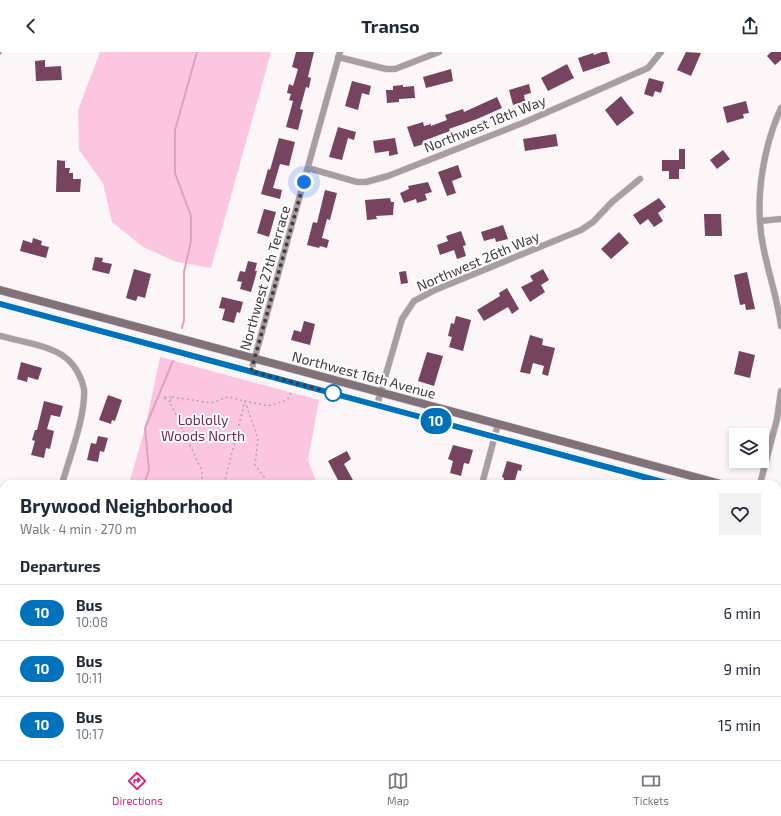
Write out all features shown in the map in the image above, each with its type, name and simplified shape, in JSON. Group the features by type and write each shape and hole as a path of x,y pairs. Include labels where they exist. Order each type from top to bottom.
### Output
{"main road":[{"name":"Northwest 16th Avenue","path":"0,290 706,480"},
{"name":"Northwest 16th Avenue","path":"0,304 656,480"},
{"path":"120,336 123,323"},
{"path":"622,471 626,458"}],"street":[{"path":"339,55 386,69 394,69 439,52"},
{"name":"Northwest 18th Way","path":"308,168 357,182 366,182 388,176 525,122 648,68 661,52"},
{"name":"Northwest 27th Terrace","path":"251,371 339,55"},
{"path":"781,108 775,121 768,145 762,179 760,221 761,234 781,326"},
{"name":"Northwest 26th Way","path":"377,405 402,319 414,301 435,290 581,230 593,222 612,202 640,178"},
{"path":"760,221 781,219"},
{"path":"0,336 66,357 80,375 84,389 82,410 63,480"},
{"path":"761,480 777,419 781,391"},
{"path":"483,480 498,424"}],"path":[{"path":"202,480 202,470 170,402 163,397 211,403 228,396 268,406 287,400 293,389"},
{"path":"170,402 172,397"},
{"path":"225,480 245,401"},
{"path":"245,401 258,439 255,466 265,478 264,480"}],"green space":[{"path":"100,52 271,52 211,268 177,262 143,247 112,222 103,183 79,150 78,110"},
{"name":"Loblolly Woods North","path":"160,357 319,400 308,460 316,480 130,480 145,428"}],"building":[{"path":"296,52 314,52 308,77 311,78 309,88 306,87 300,109 303,110 298,130 286,127 293,101 289,100 291,94 287,93 289,84 293,86 298,69 292,67"},
{"path":"607,52 610,63 583,72 578,58 593,53 594,55"},
{"path":"686,52 701,53 691,76 677,70"},
{"path":"771,52 781,52 781,60 775,65 767,56"},
{"path":"45,60 45,67 61,66 62,80 36,81 35,61"},
{"path":"567,64 574,78 548,91 541,78"},
{"path":"451,69 453,81 426,88 423,77"},
{"path":"649,78 664,82 661,93 655,91 653,97 644,94"},
{"path":"352,81 371,86 369,95 362,93 358,110 345,106"},
{"path":"529,84 531,93 524,95 525,101 513,105 509,90"},
{"path":"403,85 403,87 414,86 415,98 399,99 399,102 387,103 386,90 393,90 393,86"},
{"path":"621,96 634,113 617,126 605,110"},
{"path":"497,97 502,108 449,129 450,131 423,141 424,144 414,147 407,127 423,122 424,126 431,124 431,126 447,120 445,115 463,109 464,112"},
{"path":"746,101 749,113 743,114 744,118 727,123 723,107"},
{"path":"338,127 356,132 354,140 348,138 342,160 329,157"},
{"path":"556,134 558,146 525,151 523,139"},
{"path":"279,138 295,142 289,166 280,164 273,188 282,190 280,199 261,194 268,169 270,170"},
{"path":"395,138 398,154 389,156 389,151 375,153 373,141"},
{"path":"679,149 685,149 685,169 679,169 679,179 669,179 669,171 662,171 662,160 679,160"},
{"path":"723,150 730,159 717,169 710,160"},
{"path":"57,160 65,161 65,168 70,168 69,173 73,173 73,179 81,179 80,192 56,192"},
{"path":"458,165 462,177 452,181 456,193 447,196 438,172"},
{"path":"428,182 432,192 425,194 427,200 417,203 416,199 404,203 400,193 409,189 408,186"},
{"path":"325,190 337,193 330,220 327,219 322,238 329,240 327,248 320,246 319,248 307,245 313,222 317,223"},
{"path":"390,198 391,202 394,202 393,215 376,216 377,219 367,220 365,200"},
{"path":"659,198 666,207 658,213 663,221 654,227 648,219 640,225 633,215"},
{"path":"264,209 276,212 269,237 257,233"},
{"path":"704,214 721,214 722,236 705,236"},
{"path":"503,225 508,239 496,242 495,238 484,241 481,232"},
{"path":"461,231 466,245 463,246 466,256 457,259 454,250 440,255 437,245 448,241 446,236"},
{"path":"619,232 629,243 611,259 601,249"},
{"path":"33,238 42,241 41,245 49,247 46,258 20,251 23,240 32,243"},
{"path":"95,257 103,258 102,262 112,264 109,274 92,270"},
{"path":"248,261 257,263 255,271 257,271 251,292 240,289 242,282 237,281 240,271 245,272"},
{"path":"134,269 151,274 145,298 138,296 136,301 126,298"},
{"path":"543,269 549,280 541,285 545,292 530,302 521,287 533,281 530,276"},
{"path":"406,271 408,283 401,284 399,272"},
{"path":"747,272 755,309 746,310 745,304 740,305 734,275"},
{"path":"507,288 519,309 512,314 508,307 484,321 477,310 500,296 499,293"},
{"path":"222,297 243,302 240,313 237,312 234,323 222,320 225,309 219,308"},
{"path":"456,316 471,320 463,351 449,347 452,337 448,336 451,323 454,324"},
{"path":"304,321 315,324 310,345 291,340 294,330 301,332"},
{"path":"530,335 543,339 542,345 555,348 548,376 542,374 544,366 533,363 530,374 520,372"},
{"path":"739,351 755,355 750,378 734,374"},
{"path":"427,352 443,356 434,386 418,381"},
{"path":"21,362 42,368 38,380 28,377 27,382 17,379"},
{"path":"108,395 122,400 115,421 112,420 111,424 99,420"},
{"path":"44,401 63,406 60,417 51,415 47,429 54,431 50,449 46,448 44,458 31,455 35,441 32,440 35,430 37,430"},
{"path":"98,436 108,438 104,452 100,451 98,462 87,460 91,443 96,444"},
{"path":"453,445 473,450 469,464 464,463 461,476 450,473 453,461 448,459"},
{"path":"347,451 351,459 344,464 353,480 338,480 328,461"},
{"path":"507,461 522,465 521,471 518,470 515,480 504,480 504,478 502,477"}],"waterway":[{"path":"182,328 184,320 184,272 191,241 191,216 175,173 175,130 197,52"},
{"path":"145,480 149,470 145,428 173,361"}],"bus line":[{"name":"10","path":"0,304 655,480"}],"route":[{"path":"304,182 251,371 336,394 333,393"}]}
